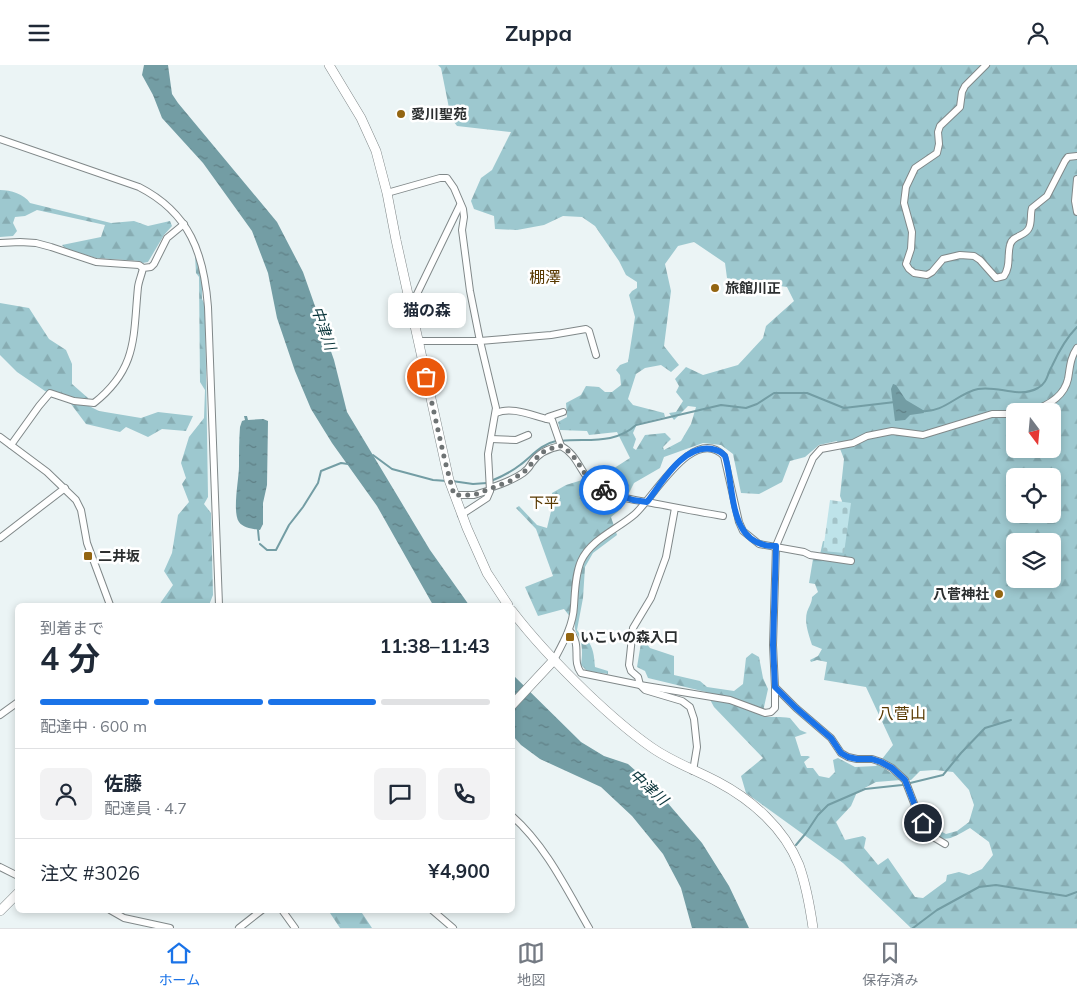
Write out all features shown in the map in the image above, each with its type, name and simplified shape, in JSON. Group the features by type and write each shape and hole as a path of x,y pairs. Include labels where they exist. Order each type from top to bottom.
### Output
{"street":[{"path":"329,65 369,134 376,151 387,193 449,480 461,515 488,573 507,603"},
{"path":"986,65 964,86 960,107 940,126 937,153 915,168 909,179 904,194 904,203 912,232 911,249 906,259 909,269 919,275 927,275 943,259 966,255 978,257 996,277 1004,276 1009,265 1013,239 1023,235 1029,229 1032,208 1047,196 1065,161 1072,156 1077,156"},
{"path":"0,139 152,193 168,206 190,232 199,255 208,299 219,603"},
{"path":"387,193 440,178 447,178 454,188 463,209 462,230 470,291 496,413 488,454 490,488 487,498 461,515"},
{"path":"1077,179 1075,201 1077,212"},
{"path":"409,299 416,296 460,205"},
{"path":"0,243 36,243 96,262 139,265 143,268 151,267 154,264 167,238 184,224"},
{"path":"10,445 50,393 74,401 94,403 118,377 127,364 131,352 135,329 138,284 143,268"},
{"path":"418,341 480,341 551,335 586,329 588,330 596,355"},
{"path":"1049,403 1063,392 1077,348"},
{"path":"496,413 514,411 552,420 560,442 580,464 593,485 618,496 723,516"},
{"path":"547,419 562,412"},
{"path":"569,630 576,641 577,667 581,673 730,700 766,713 771,712 775,708 773,645 776,546 812,457 821,449 853,443 867,436 892,431 923,435 992,414 1006,414"},
{"path":"491,439 516,440 528,435"},
{"path":"0,437 47,472 76,500 81,510 87,543 109,603"},
{"path":"454,495 469,496 516,478 541,453 560,442"},
{"path":"515,702 551,663 569,630 574,608 578,573 587,551 600,539 635,514 680,461 698,450 705,448 715,449 724,456 735,512 743,531 759,544 804,552 810,555 851,561"},
{"path":"0,537 65,488"},
{"path":"675,508 666,557 651,599 633,628 629,667 638,677 640,685 645,691 682,701 690,707 694,719 697,747 693,771"},
{"path":"515,615 551,663 632,733 665,757 733,790 756,807 773,823 787,843 798,864 806,890 813,928"},
{"path":"775,687 831,738 841,753 848,757 872,759 881,762 892,768 905,780 917,811 930,835 945,844"},
{"path":"0,715 15,703"},
{"path":"515,818 523,825 544,852 589,928"},
{"path":"0,867 15,874"},
{"path":"0,911 15,896"},
{"path":"115,913 124,918 170,928"},
{"path":"238,928 258,913"},
{"path":"284,913 295,928"},
{"path":"436,913 453,928"}],"green space":[{"path":"438,65 1077,65 1077,928 911,928 843,863 746,793 741,776 763,758 714,707 706,692 648,678 645,671 637,667 641,643 646,643 650,648 674,656 674,675 700,681 707,687 734,691 743,684 746,658 752,653 759,657 763,678 768,689 762,716 790,718 800,730 807,733 795,737 801,756 810,757 804,762 807,768 813,768 819,776 829,778 835,772 833,760 838,758 855,767 876,766 878,764 894,775 899,771 882,759 893,745 866,687 824,680 827,662 817,660 811,662 810,660 818,656 822,649 812,645 806,625 806,616 812,597 818,592 815,584 809,583 813,559 819,559 823,541 828,542 842,501 840,496 844,459 837,441 819,445 805,457 790,461 782,482 759,494 741,493 733,454 721,445 703,443 664,457 660,468 634,483 621,509 611,517 617,535 593,553 585,567 583,598 577,630 591,645 595,667 608,671 608,674 587,671 581,665 582,649 580,639 575,630 575,623 564,609 538,616 525,587 553,576 536,529 516,508 519,506 537,525 547,528 553,503 552,493 566,485 608,472 630,458 617,432 589,435 587,431 560,430 558,422 567,417 566,403 581,395 586,386 599,387 605,392 612,392 621,385 620,375 616,370 620,365 628,362 635,317 629,295 637,288 637,282 626,275 619,261 595,226 582,217 563,216 544,225 517,230 495,229 494,216 474,209 471,201 481,178 492,170 511,132 457,126 451,118 441,68","holes":["694,242 725,263 727,278 746,291 766,284 787,287 794,301 766,326 763,338 738,365 703,375 686,367 675,379 679,386 676,392 683,401 676,412 669,413 674,420 688,406 696,407 691,424 681,441 664,450 663,447 671,439 665,433 645,435 636,450 633,448 636,439 633,433 637,424 665,417 664,413 633,405 628,399 636,374 645,368 661,365 671,372 679,365 664,346 671,291 665,264 678,246","920,771 953,772 969,790 974,805 969,822 957,831 946,834 927,824 932,831 937,836 947,839 970,828 989,842 993,855 982,869 969,875 959,872 947,875 946,881 923,898 915,897 888,858 878,865 864,848 866,838 863,836 845,840 836,822 851,806 857,792 876,782 901,780 898,778 903,774 911,780"]},
{"path":"0,190 17,193 30,203 111,223 134,221 148,226 170,221 172,226 164,235 148,262 96,258 66,249 62,245 101,237 105,225 37,210 25,216 15,217 13,223 17,231 13,236 0,237"},
{"path":"195,256 202,278 202,299 205,305 208,497 204,504 211,513 213,595 210,603 160,603 173,585 164,571 172,553 178,515 189,502 182,484 186,478 181,463 189,437 204,418 205,390 200,382 199,277 196,273"},
{"path":"0,303 29,308 49,339 66,350 72,364 72,384 88,398 89,406 99,411 141,418 158,412 193,416 186,431 162,429 148,437 126,427 120,432 86,424 71,404 45,391 17,372 0,355"},
{"path":"830,500 851,503 844,553 823,551"},
{"path":"330,913 362,913 372,928 340,928"}],"water":[{"path":"144,65 168,65 172,94 178,103 277,222 303,272 334,360 347,412 430,550 468,603 432,603 377,506 332,443 311,409 295,371 277,318 268,273 252,231 203,163 162,118 153,95 142,75"},
{"path":"893,384 896,385 906,400 923,410 924,413 910,415 905,420 895,421 891,389"},
{"path":"244,416 247,416 248,420 263,419 268,421 267,485 263,503 263,524 260,530 243,526 239,522 236,511 240,427 242,421 245,420"},
{"name":"中津川","path":"515,677 581,742 604,756 628,764 654,787 702,843 729,886 749,928 692,928 681,888 663,854 632,816 601,787 540,759 515,738"}],"waterway":[{"path":"922,411 937,409 964,394 978,389 986,388 1023,392 1038,388 1046,381 1060,351 1077,327"},
{"path":"561,441 619,436 636,425 721,405 746,408 757,404 774,393 807,393 844,408 895,402"},
{"path":"491,481 513,470 541,448 556,441"},
{"path":"373,455 392,469 433,480 447,481"},
{"path":"260,544 267,550 276,550 289,525 318,483 321,471 341,463 348,464"},
{"path":"452,481 473,484 487,483"},
{"path":"258,530 259,540"},
{"path":"796,845 818,815 828,805 865,789 902,785 943,775 985,728 1011,720"},
{"path":"913,928 937,910 979,887 996,885 1066,896 1077,892"}],"way so far":[{"path":"426,377 454,495 474,495 510,481 524,472 541,453 561,446 567,449 580,464 593,485 604,490"}],"place":[{"name":"愛川聖苑","path":"401,114"},
{"name":"旅館川正","path":"715,288"},
{"name":"猫の森","path":"426,377"},
{"name":"二井坂","path":"88,556"},
{"name":"八菅神社","path":"999,594"},
{"name":"いこいの森入口","path":"570,637"}],"district":[{"name":"棚澤","path":"545,277"},
{"name":"下平","path":"544,502"},
{"name":"八菅山","path":"902,713"}],"route":[{"path":"604,490 618,496 647,502 686,456 705,448 715,449 722,453 726,461 735,512 743,531 759,544 776,546 773,645 775,687 831,738 841,753 857,759 872,759 892,768 905,780 923,823"}]}
